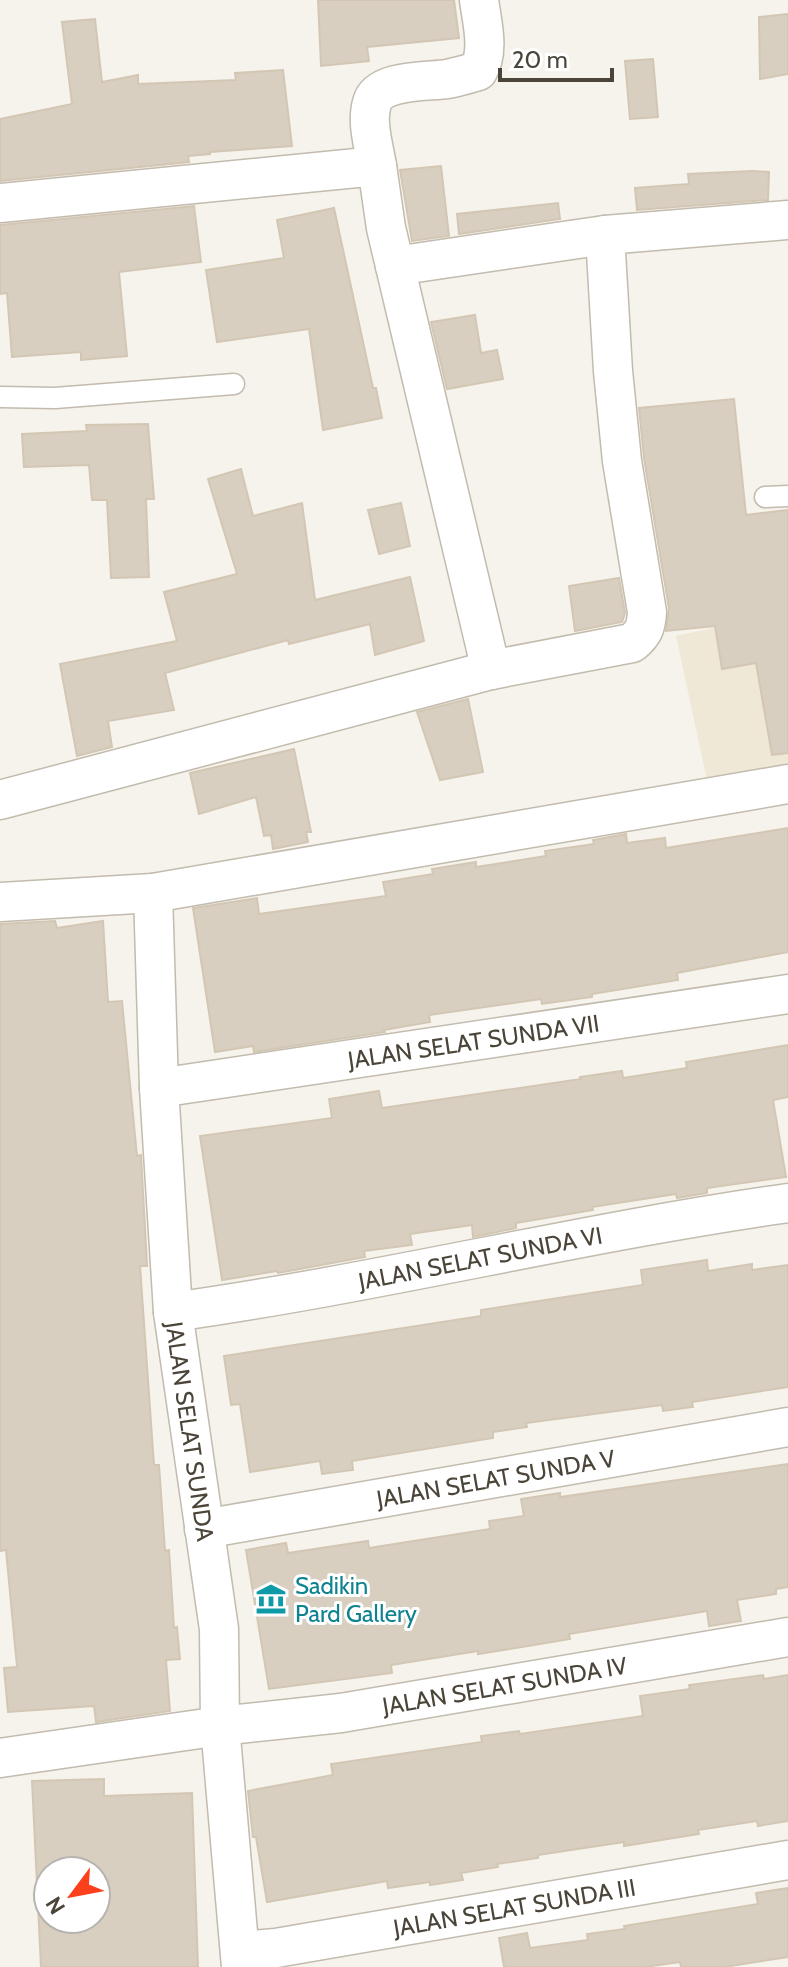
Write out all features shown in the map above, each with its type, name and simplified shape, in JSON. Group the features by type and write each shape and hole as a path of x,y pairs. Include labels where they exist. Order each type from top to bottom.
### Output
{"street":[{"path":"479,0 483,62 478,71 446,79 399,83 377,93 372,102 371,129 395,266 491,670"},
{"path":"0,203 377,166"},
{"path":"395,266 605,235 788,220"},
{"path":"0,800 491,670 622,647 642,635 646,628 647,612 622,461 605,235"},
{"path":"0,902 153,893 788,784"},
{"name":"JALAN SELAT SUNDA","path":"153,893 159,1088 173,1312 219,1629 220,1726 241,1959"},
{"name":"JALAN SELAT SUNDA VII","path":"159,1088 788,994"},
{"name":"JALAN SELAT SUNDA VI","path":"173,1312 388,1278 692,1217 788,1203"},
{"name":"JALAN SELAT SUNDA V","path":"204,1529 788,1427"},
{"name":"JALAN SELAT SUNDA IV","path":"0,1758 220,1726 341,1713 788,1637"},
{"name":"JALAN SELAT SUNDA III","path":"241,1959 276,1948 788,1860"}],"lane":[{"path":"0,397 55,398 234,384"},
{"path":"765,497 788,496"}],"shaded area":[{"path":"788,612 788,769 708,785 676,636"}],"building":[{"path":"318,0 454,0 459,38 367,47 369,61 321,66"},
{"path":"788,14 788,74 760,79 759,17"},
{"path":"95,19 102,82 138,75 138,84 236,80 235,73 283,70 292,146 210,152 188,156 189,162 0,181 0,119 72,104 62,22"},
{"path":"653,59 658,117 630,119 625,61"},
{"path":"441,166 449,236 412,241 400,170"},
{"path":"769,172 768,200 637,210 635,188 689,184 688,174"},
{"path":"558,203 560,219 459,234 457,214"},
{"path":"194,206 201,262 119,272 127,356 81,360 81,352 12,357 7,293 0,294 0,225"},
{"path":"334,208 382,418 323,430 309,329 217,342 206,270 284,258 277,220"},
{"path":"475,315 481,353 497,350 503,379 447,389 431,322"},
{"path":"734,399 746,515 788,510 788,753 772,755 756,663 722,669 715,626 666,631 669,608 644,458 639,408"},
{"path":"148,424 154,499 146,499 149,577 111,578 107,500 92,500 89,465 24,467 22,434 87,431 86,425"},
{"path":"241,469 253,516 302,503 315,600 410,577 424,641 375,655 370,624 289,644 288,640 165,673 174,710 108,721 112,747 77,756 60,664 177,641 164,592 237,574 208,479"},
{"path":"401,503 410,546 379,554 368,510"},
{"path":"619,578 625,613 622,622 575,631 569,586"},
{"path":"468,699 483,772 440,780 417,712"},
{"path":"294,749 311,832 306,832 308,842 273,849 271,835 264,836 256,797 199,814 190,773"},
{"path":"788,828 788,952 677,973 678,980 592,994 592,997 542,1004 541,999 429,1015 430,1022 385,1032 254,1052 253,1046 215,1052 193,908 257,898 259,914 386,896 383,882 433,874 432,869 476,862 476,867 546,856 545,851 594,844 593,840 626,834 627,843 665,838 666,848"},
{"path":"55,921 57,928 103,921 108,1002 122,1001 137,1156 141,1155 147,1266 140,1266 154,1465 159,1465 165,1551 169,1550 174,1628 177,1627 180,1659 166,1660 170,1711 96,1722 94,1706 8,1712 4,1668 17,1667 6,1550 0,1551 0,924"},
{"path":"788,1045 788,1097 773,1100 786,1177 707,1188 707,1193 677,1198 676,1194 592,1207 593,1210 516,1223 516,1228 473,1237 472,1225 410,1234 412,1245 364,1251 365,1257 222,1280 200,1136 332,1118 329,1099 379,1091 382,1108 622,1071 623,1078 687,1068 686,1062"},
{"path":"707,1260 708,1271 752,1264 752,1270 788,1265 788,1387 692,1402 693,1407 663,1411 662,1405 526,1423 527,1427 493,1432 493,1438 352,1461 353,1470 322,1474 320,1461 250,1472 240,1404 231,1405 224,1356 481,1316 481,1310 643,1285 641,1270"},
{"path":"788,1464 788,1587 776,1589 776,1594 737,1600 741,1621 709,1626 707,1611 569,1634 570,1639 391,1665 392,1673 269,1689 246,1550 286,1543 288,1553 368,1541 369,1548 490,1529 489,1521 524,1516 521,1499 560,1493 560,1497"},
{"path":"763,1675 764,1679 788,1675 788,1821 758,1826 757,1821 624,1846 624,1842 538,1855 538,1858 461,1873 463,1880 388,1888 387,1881 267,1902 256,1837 253,1837 248,1791 333,1775 331,1764 482,1742 481,1736 519,1731 520,1734 643,1716 640,1696 690,1689 689,1685"},
{"path":"104,1779 104,1796 192,1793 198,1967 41,1967 39,1935 112,1935 112,1855 36,1855 32,1781"},
{"path":"788,1888 788,1957 724,1967 681,1967 680,1962 645,1967 504,1967 499,1938 527,1933 530,1948 588,1940 587,1934 625,1929 624,1926 758,1904 756,1893"}],"place":[{"name":"Sadikin Pard Gallery","path":"271,1599"}]}
